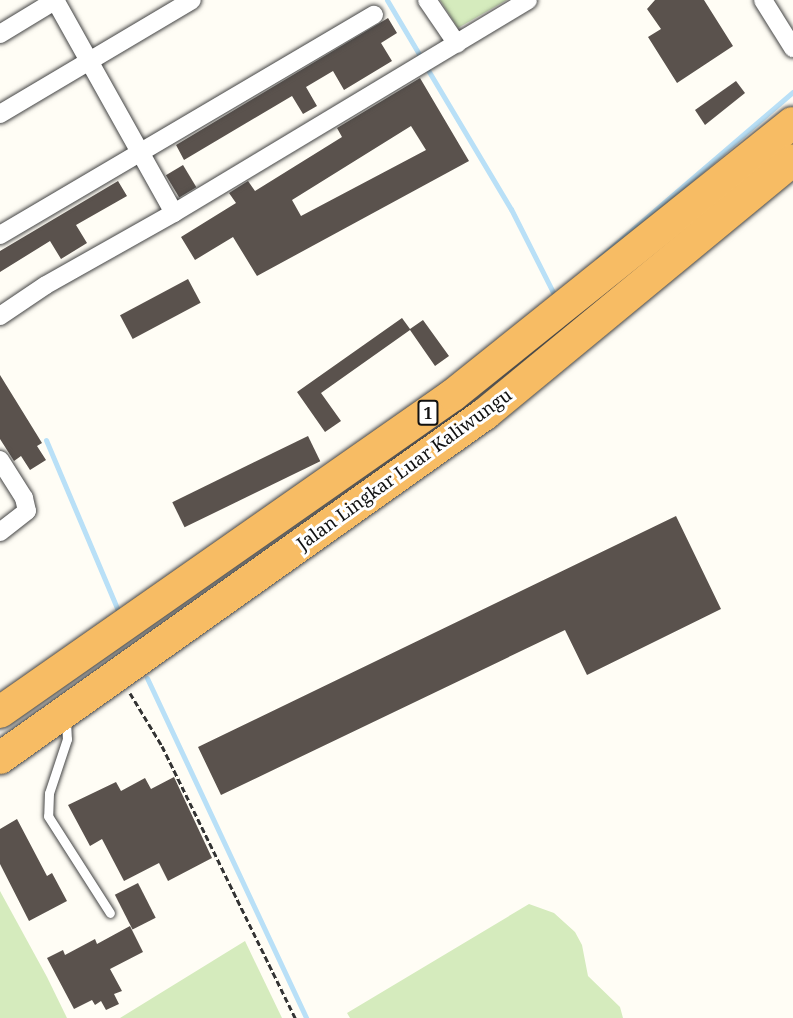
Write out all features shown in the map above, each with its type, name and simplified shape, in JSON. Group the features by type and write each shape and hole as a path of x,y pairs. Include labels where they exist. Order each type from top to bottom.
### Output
{"highway":[{"name":"Jalan Lingkar Luar Kaliwungu","path":"0,758 56,696 453,395 793,123"},
{"name":"Jalan Lingkar Luar Kaliwungu","path":"0,712 119,676 485,414 793,160"}],"street":[{"path":"0,34 56,0 87,61 174,213"},
{"path":"0,114 192,0"},
{"path":"427,0 457,44"},
{"path":"0,316 46,285 174,213 528,0"},
{"path":"763,0 793,48"},
{"path":"0,235 374,15"},
{"path":"0,460 27,505 25,516 0,532"}],"lane":[{"path":"56,696 67,739 49,793 48,816 110,914"}],"path":[{"path":"119,676 162,746 295,1018"}],"green space":[{"path":"440,0 507,0 458,28"},
{"path":"0,891 47,977 67,1018 0,1018"},
{"path":"529,904 554,913 575,932 582,945 588,976 620,1007 623,1018 350,1018 347,1013"},
{"path":"245,941 282,1018 120,1018"}],"building":[{"path":"655,0 704,0 733,46 677,83 648,37 661,29 647,9"},
{"path":"388,18 397,33 381,43 392,61 344,90 333,71 306,87 317,106 303,114 292,96 184,160 176,145"},
{"path":"420,78 469,161 257,276 233,237 195,260 181,237 236,203 229,193 248,181 255,191 342,137 337,128","holes":["411,126 426,150 301,216 292,200"]},
{"path":"736,81 745,93 705,125 695,110"},
{"path":"183,165 196,187 179,198 166,175"},
{"path":"118,181 127,196 76,225 87,243 61,259 50,241 0,272 0,251"},
{"path":"188,279 201,303 133,339 120,315"},
{"path":"402,318 410,329 423,320 449,356 435,366 410,330 321,393 341,421 325,432 297,392"},
{"path":"0,375 42,443 37,446 46,460 30,470 21,456 14,461 0,439"},
{"path":"308,436 320,461 185,527 172,502"},
{"path":"676,516 721,609 587,675 565,630 221,795 198,747"},
{"path":"174,777 212,858 168,881 159,863 124,881 102,839 90,846 68,805 116,782 121,791 145,778 151,789"},
{"path":"17,819 47,876 52,873 67,901 29,921 0,864 0,829"},
{"path":"138,883 156,918 133,930 115,895"},
{"path":"130,926 143,952 110,969 122,991 114,994 119,1004 106,1010 101,1001 95,1005 92,1000 74,1009 47,958 63,950 65,955 95,939 97,944"}],"waterway":[{"path":"387,0 419,54"},
{"path":"428,70 511,209 555,296"},
{"path":"598,259 793,92"},
{"path":"46,440 120,615"},
{"path":"147,678 306,1018"}]}
